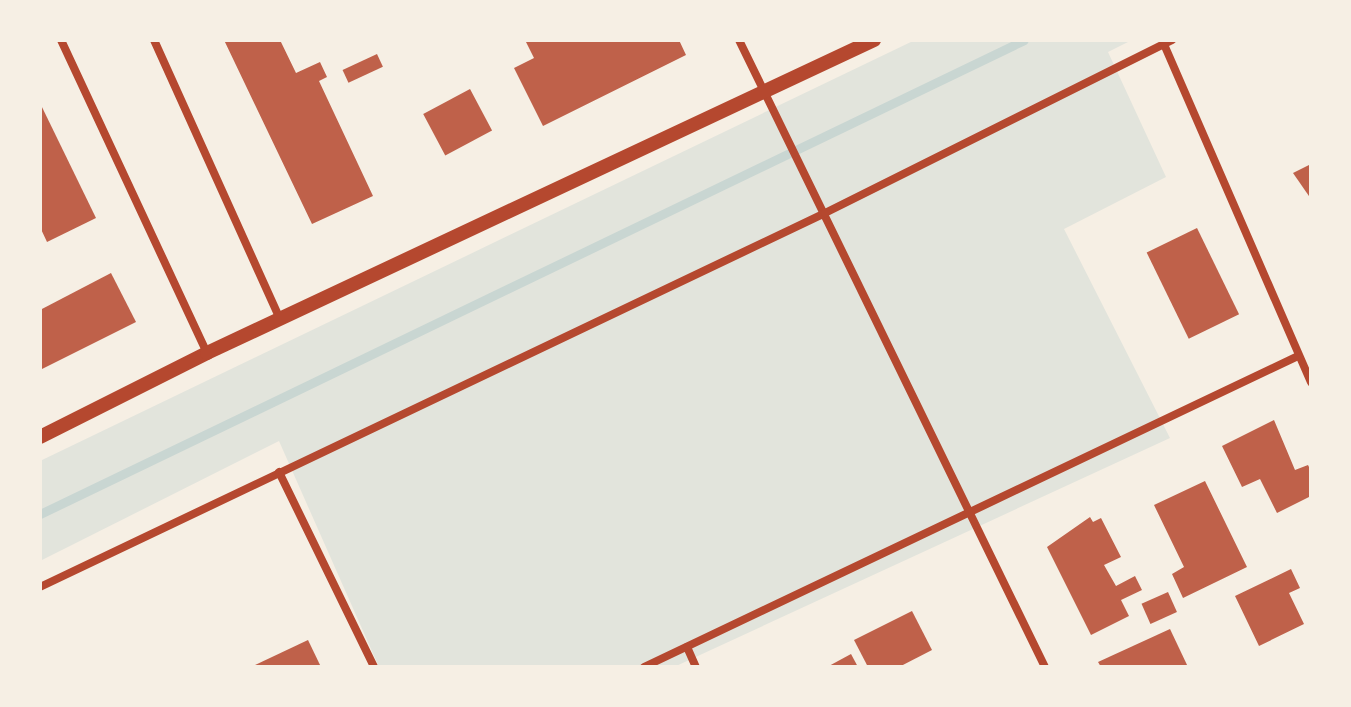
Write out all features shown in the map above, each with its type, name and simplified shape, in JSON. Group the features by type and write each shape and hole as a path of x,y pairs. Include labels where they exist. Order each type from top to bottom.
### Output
{"street":[{"path":"61,40 207,353"},
{"path":"154,40 280,319"},
{"path":"739,40 1045,667"},
{"path":"40,437 207,353 765,94 874,40"},
{"path":"40,587 825,213 1166,41 1311,382"},
{"path":"644,667 1298,356"},
{"path":"279,472 374,667"},
{"path":"687,647 696,667"}],"shaded area":[{"path":"915,40 1132,40 1108,52 1166,177 1064,229 1170,438 674,667 379,667 279,441 40,561 40,461"}],"building":[{"path":"224,40 280,40 296,73 320,62 327,77 319,81 373,196 312,224"},
{"path":"525,40 679,40 686,55 543,126 514,68 534,58"},
{"path":"377,54 383,67 348,83 343,70"},
{"path":"470,89 492,130 445,155 423,114"},
{"path":"40,103 96,218 47,242 40,227"},
{"path":"1311,164 1311,199 1293,173"},
{"path":"1197,228 1239,314 1189,339 1147,253"},
{"path":"111,273 136,322 40,370 40,310"},
{"path":"1274,420 1295,470 1308,465 1311,471 1311,496 1277,513 1260,479 1242,487 1222,446"},
{"path":"1205,481 1247,567 1183,598 1172,574 1184,567 1154,505"},
{"path":"1090,517 1093,522 1101,518 1121,557 1104,565 1116,586 1135,576 1142,590 1121,600 1129,616 1091,635 1047,547"},
{"path":"1291,569 1300,588 1289,593 1304,624 1259,646 1235,596"},
{"path":"1168,592 1177,612 1150,624 1142,604"},
{"path":"912,611 932,650 899,667 868,667 854,640"},
{"path":"1170,629 1188,667 1101,667 1098,662"},
{"path":"308,640 321,667 251,667"},
{"path":"851,654 858,667 827,667"}],"waterway":[{"path":"40,514 1024,40"}]}
